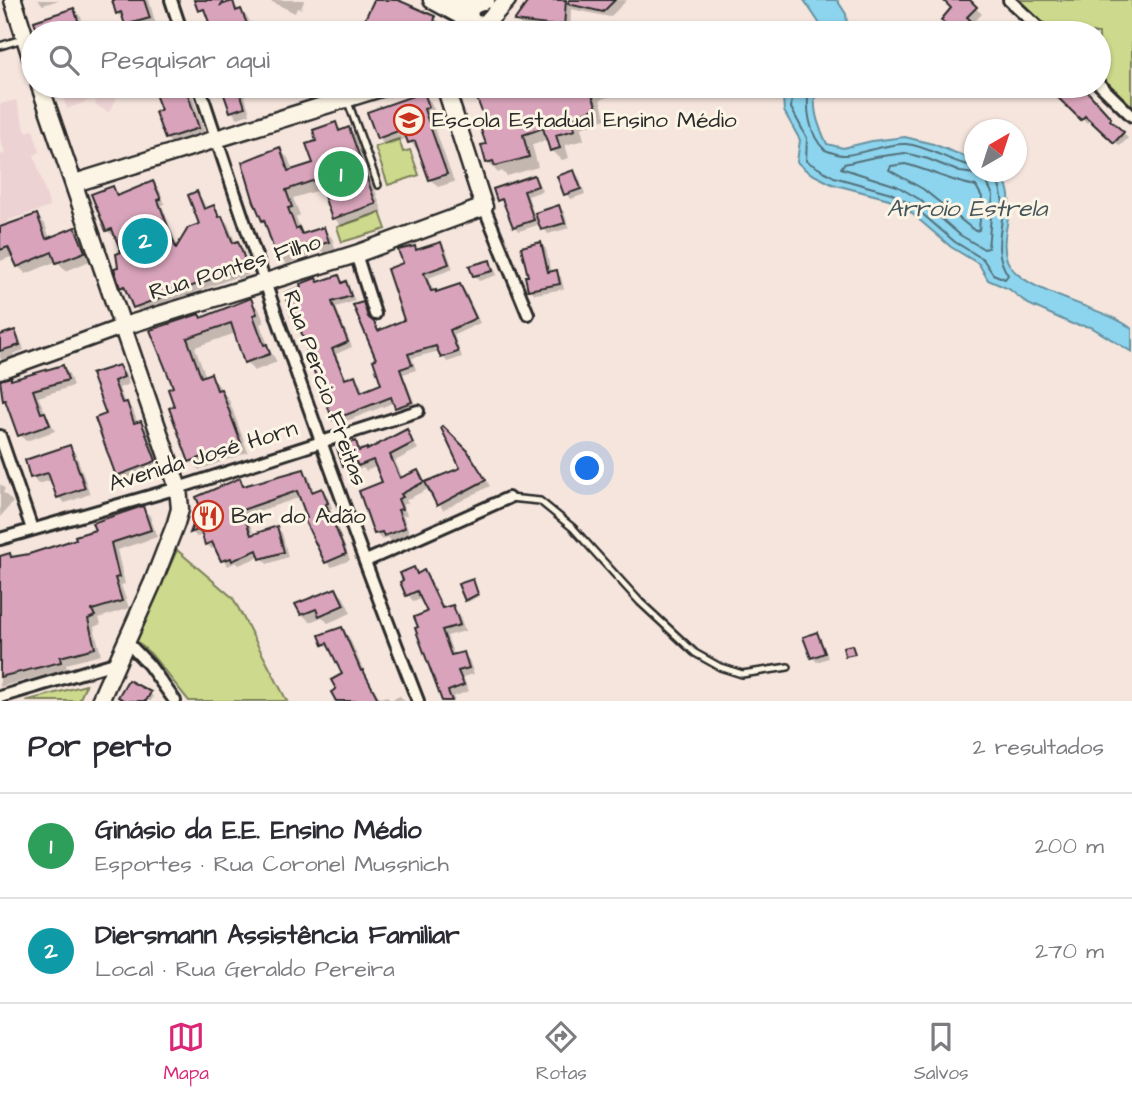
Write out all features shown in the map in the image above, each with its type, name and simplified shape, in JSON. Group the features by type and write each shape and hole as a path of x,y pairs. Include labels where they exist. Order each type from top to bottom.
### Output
{"main road":[{"path":"13,0 21,25"},
{"path":"432,0 452,5 480,2"},
{"path":"481,21 507,0"},
{"path":"474,21 469,13 480,2"},
{"path":"452,5 471,21"},
{"path":"44,98 178,488 180,509 153,582 100,701"},
{"path":"75,183 350,98"},
{"path":"450,98 484,207"},
{"name":"Rua Pontes Filho","path":"124,326 356,254 484,207"}],"street":[{"path":"171,0 178,21"},
{"path":"1009,0 1031,21"},
{"path":"1111,96 1132,116"},
{"name":"Rua Percio Freitas","path":"203,98 264,281 418,701"},
{"path":"484,207 528,314"},
{"path":"356,254 374,314"},
{"name":"Rua Pontes Filho","path":"0,371 124,326"},
{"name":"Avenida José Horn","path":"0,539 178,488 418,411"},
{"path":"0,436 32,529"},
{"path":"366,561 508,498"},
{"path":"126,640 149,665 175,701"},
{"path":"0,697 118,662"}],"lane":[{"path":"0,46 21,39"},
{"path":"347,99 378,185"},
{"path":"508,498 540,501 573,528 640,602 695,653 720,667 743,674 788,667"}],"shaded area":[{"path":"64,98 116,98 109,112 95,105 96,101 93,99 67,109"},
{"path":"16,100 26,132 33,130 40,152 34,155 50,207 8,220 9,226 0,229 0,155 5,153 0,138 0,104"}],"green space":[{"path":"1010,0 1132,0 1132,112 1111,92 1111,21 1033,21"},
{"path":"399,139 403,152 410,150 419,175 388,185 375,147"},
{"path":"380,212 386,229 342,242 337,227"},
{"path":"177,550 233,598 287,701 189,701 151,654 136,641"},
{"path":"86,685 79,701 25,701"}],"water":[{"path":"804,0 837,0 846,14 847,21 818,21"},
{"name":"Arroio Estrela","path":"783,98 815,98 816,116 827,144 843,148 905,137 964,156 964,182 1005,183 1009,208 1005,252 1015,271 1044,290 1102,313 1132,329 1132,352 1091,327 1072,324 1028,304 1009,289 988,280 979,264 951,247 909,211 889,199 832,184 808,172 797,162 800,140 784,111"}],"building":[{"path":"112,0 144,0 150,18 124,21 121,12 116,14"},
{"path":"194,0 224,0 221,5 233,1 236,11 241,9 246,21 208,21 204,9 198,11"},
{"path":"374,0 398,0 435,16 434,21 364,21"},
{"path":"529,0 566,0 564,21 514,21"},
{"path":"569,0 615,0 603,12 568,4"},
{"path":"943,0 970,0 977,7 967,17 971,21 942,21 951,8"},
{"path":"74,8 78,21 34,21"},
{"path":"156,98 189,98 199,128 165,139 155,112 161,110"},
{"path":"225,98 242,98 245,107 230,112"},
{"path":"407,98 426,98 429,107 424,109 447,174 429,180 415,141 408,143 403,129 377,139 367,112"},
{"path":"477,98 593,98 597,108 572,117 575,130 556,135 560,148 550,151 543,128 523,135 529,157 495,166 493,161 486,163 481,145 486,144 477,119 484,117"},
{"path":"1058,98 1093,98 1110,120 1124,132 1114,143 1085,116 1081,120"},
{"path":"336,122 339,131 349,127 376,204 332,219 318,179 286,190 292,207 288,208 296,229 299,227 302,234 324,227 329,242 315,246 314,243 276,256 264,220 262,221 254,202 242,162 280,147 288,171 313,163 306,144 316,141 313,130"},
{"path":"574,170 581,189 564,195 557,176"},
{"path":"534,175 538,186 524,191 534,220 513,227 502,199 497,201 493,189"},
{"path":"153,181 176,248 188,228 199,224 188,195 197,191 204,209 214,205 219,217 222,216 233,243 238,241 245,260 241,262 244,270 231,275 230,272 133,308 124,286 120,288 114,268 118,267 116,254 121,252 112,229 106,231 91,194 113,186 117,196"},
{"path":"559,205 565,223 541,230 535,213"},
{"path":"37,214 46,239 75,227 85,252 56,263 52,252 17,267 8,247 0,250 0,227"},
{"path":"441,242 449,264 424,273 431,291 436,292 460,284 476,318 450,330 458,352 441,358 436,346 408,354 412,365 400,369 412,402 395,408 391,397 333,420 311,364 296,315 292,317 284,293 316,278 318,282 339,275 342,283 346,281 351,296 332,302 348,342 332,349 345,379 355,375 361,392 381,384 373,360 376,359 353,305 363,302 368,317 378,331 404,320 387,269 403,263 398,250 415,246 416,250"},
{"path":"541,242 548,272 557,270 560,284 528,290 525,276 528,276 521,247"},
{"path":"490,260 493,271 473,276 469,266"},
{"path":"251,298 257,314 253,315 270,354 244,363 231,323 187,338 201,377 211,373 217,390 221,389 241,443 189,462 169,408 174,406 168,389 173,387 150,330 199,314 201,318"},
{"path":"15,330 20,345 0,351 0,335"},
{"path":"63,365 68,380 33,390 41,413 45,412 50,425 18,436 5,400 3,401 0,380 11,377 11,380"},
{"path":"119,365 124,377 114,381 122,403 127,402 134,423 141,421 156,461 116,476 95,418 106,414 91,374"},
{"path":"443,426 467,450 486,480 437,506 425,482 460,468 441,428"},
{"path":"407,429 413,443 390,455 400,478 418,470 424,482 401,494 403,497 398,499 402,509 398,510 405,528 384,536 382,532 374,534 359,491 382,482 373,460 358,466 356,462 343,467 337,448 356,441 359,451 367,450"},
{"path":"70,445 85,488 57,498 48,473 30,478 25,460"},
{"path":"304,469 312,492 322,488 346,554 325,563 304,519 307,518 297,491 242,510 251,535 277,526 284,552 260,559 257,550 232,561 231,558 221,561 212,542 205,545 200,529 190,533 200,506 196,497 240,478 243,486"},
{"path":"143,506 151,530 111,543 119,577 115,578 122,601 92,610 95,616 88,619 95,648 60,657 61,662 0,677 0,556 10,553 11,557 29,554 76,539 75,536 95,530 92,523"},
{"path":"414,567 417,574 424,570 442,608 453,605 460,625 442,630 451,655 464,652 469,668 458,671 464,685 448,691 452,701 442,701 415,628 418,627 414,617 427,612 417,591 406,596 400,582 403,580 400,573"},
{"path":"473,579 478,594 465,601 458,584"},
{"path":"336,588 344,605 319,616 316,609 301,615 295,604"},
{"path":"342,627 361,671 363,670 379,701 336,701 331,692 336,689 331,680 342,674 327,643 323,645 319,635"},
{"path":"817,632 825,653 811,658 803,637"},
{"path":"852,645 855,654 845,656 843,647"},
{"path":"128,680 151,692 146,701 126,701 118,697"}],"place":[{"name":"Escola Estadual Ensino Médio","path":"409,120"},
{"name":"Ginásio da E.E. Ensino Médio","path":"341,174"},
{"name":"Diersmann Assistência Familiar","path":"145,241"},
{"name":"Bar do Adão","path":"208,516"}]}
